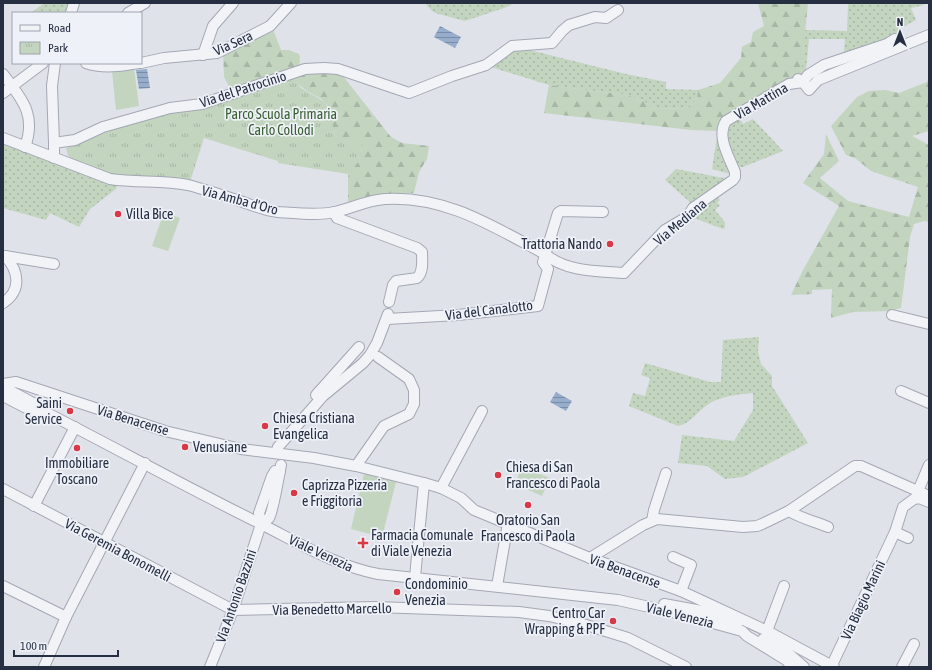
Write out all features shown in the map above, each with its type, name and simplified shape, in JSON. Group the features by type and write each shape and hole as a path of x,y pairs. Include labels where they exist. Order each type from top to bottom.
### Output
{"street":[{"path":"130,12 145,3"},
{"path":"203,55 213,26 232,3"},
{"name":"Via Sera","path":"142,63 164,58 217,53 270,26 291,3"},
{"name":"Via del Patrocinio","path":"54,143 75,140 103,127 170,108 202,104 305,69 338,69 409,93 486,65 512,46 552,43 569,25 595,18 606,18 618,10"},
{"name":"Via Mattina","path":"800,80 809,90 818,80 929,35"},
{"name":"Via Mattina","path":"735,172 722,140 722,126 726,121 824,65 888,44 895,39"},
{"path":"3,94 42,64"},
{"path":"54,64 52,86 54,158"},
{"name":"Via Sera","path":"90,64 109,67 132,64"},
{"path":"3,74 23,100 28,112 28,139 25,147"},
{"name":"Via Amba d'Oro","path":"3,138 110,179 127,182 186,185 276,211 321,214 383,199 409,199 431,202 455,209 545,254 551,260 575,269 624,273"},
{"name":"Via Mediana","path":"624,273 665,230 687,217 693,208 731,183 735,177 735,172"},
{"path":"545,254 558,213 561,211 603,212"},
{"path":"271,452 278,447 323,396 363,363 370,355 377,343 388,311 392,285 396,281 417,278 421,273 422,252 418,248 337,218 334,212"},
{"name":"Via del Canalotto","path":"388,311 458,315 538,306 548,269 543,262 545,254"},
{"path":"4,256 54,264"},
{"path":"3,303 8,300 16,288 17,276 13,264 4,256"},
{"path":"892,315 929,324"},
{"path":"271,452 359,347"},
{"path":"356,466 384,426 409,414 414,404 414,390 409,379 378,357"},
{"name":"Via Benacense","path":"3,384 16,382 165,431 241,448 314,458 356,466 441,488 461,498 474,510 590,558 681,591 693,598 743,619 832,667"},
{"path":"901,391 929,403"},
{"name":"Viale Venezia","path":"3,394 32,411 51,415 75,427 313,550 359,570 378,574 618,600 676,613 742,632"},
{"path":"441,488 482,411"},
{"path":"34,506 75,427"},
{"path":"44,667 66,617 145,463"},
{"path":"918,491 929,465"},
{"path":"590,558 652,521 663,519 743,527 757,526 789,511 855,466 861,466 929,496"},
{"name":"Via Antonio Bazzini","path":"210,667 233,610 261,524 259,512 272,476 278,469"},
{"path":"652,521 666,473"},
{"path":"415,577 424,483"},
{"name":"Via Geremia Bonomelli","path":"3,489 233,610"},
{"name":"Via Biagio Marini","path":"832,667 894,532 903,507 909,501 919,498 929,502"},
{"path":"789,511 801,518 828,527"},
{"path":"497,586 508,523"},
{"path":"894,532 908,538"},
{"path":"673,557 690,565 681,591"},
{"path":"3,586 66,617"},
{"path":"767,631 784,586"},
{"path":"689,609 693,598"},
{"name":"Via Benacense","path":"693,598 702,611"},
{"name":"Viale Venezia","path":"618,600 636,600 702,611 728,621 778,647 804,667"},
{"name":"Via Benedetto Marcello","path":"233,610 376,607 519,612 549,616 583,624 628,638 686,667"},
{"name":"Viale Venezia","path":"702,611 712,618 742,632 786,660 793,667"},
{"path":"902,667 914,644"}],"green space":[{"path":"44,3 70,3 67,12 32,12"},
{"path":"426,3 514,3 507,7 465,21 435,13 427,6"},
{"path":"758,3 808,3 801,74 791,85 721,121 718,131 691,130 544,113 549,85 626,95 644,101 655,109 687,108 697,99 698,90 720,83 741,58 742,47 751,42 753,32 764,26"},
{"path":"848,3 923,3 924,5 911,8 916,20 903,27 887,42 804,76 801,74 805,30 847,31","holes":["809,39 845,39 844,52 822,60 806,70"]},
{"path":"272,27 281,50 289,50 299,54 300,61 298,69 231,90 224,77 223,52"},
{"path":"514,50 529,50 626,74 666,82 666,89 698,90 697,99 687,108 655,109 644,101 626,95 549,85 491,67"},
{"path":"134,68 139,106 116,110 112,71"},
{"path":"310,71 339,71 391,137 402,143 429,146 427,159 419,172 414,193 372,195 348,202 348,174 353,168 333,129 329,110 325,102 296,82 281,83 279,81"},
{"path":"929,76 929,131 912,136 929,145 929,222 924,221 914,224 910,237 901,308 889,311 853,312 831,318 832,289 812,290 812,294 791,295 802,272 839,206 803,183 824,154 826,134 839,161 820,178 848,201 909,217 918,187 871,171 855,158 846,155 831,126 857,97 869,91 885,90 899,93 927,82"},
{"name":"Parco Scuola Primaria Carlo Collodi","path":"279,81 281,83 296,82 301,88 325,102 331,116 334,133 337,137 361,140 362,150 360,159 348,174 278,163 278,161 204,138 190,182 120,177 70,158 68,155 66,148 110,130"},
{"path":"739,117 743,124 753,119 783,151 743,167 736,167 725,139 727,123"},
{"path":"718,131 730,174 712,169"},
{"path":"3,142 118,184 116,189 90,209 79,227 50,213 46,220 3,208"},
{"path":"676,169 729,180 691,203 665,180"},
{"path":"716,196 720,200 717,203 720,205 715,210 725,222 725,228 723,229 694,218 692,215"},
{"path":"164,212 180,218 168,251 152,246"},
{"path":"759,337 758,351 761,364 772,376 772,386 808,443 743,477 725,479 707,466 678,463 682,435 734,441 753,410 753,393 731,396 710,403 687,422 678,426 629,406 633,393 645,396 650,378 641,375 645,363 710,382 721,382 723,340"},
{"path":"522,467 550,478 542,496 515,484"},
{"path":"364,474 396,482 382,537 351,529"}],"water":[{"path":"440,26 461,37 455,48 434,37"},
{"path":"147,69 150,88 139,89 136,70"},
{"path":"556,392 572,401 566,411 550,402"}],"place":[{"name":"Villa Bice","path":"118,214"},
{"name":"Trattoria Nando","path":"610,244"},
{"name":"Saini Service","path":"70,411"},
{"name":"Chiesa Cristiana Evangelica","path":"265,426"},
{"name":"Venusiane","path":"185,447"},
{"name":"Immobiliare Toscano","path":"77,448"},
{"name":"Chiesa di San Francesco di Paola","path":"498,475"},
{"name":"Caprizza Pizzeria e Friggitoria","path":"294,493"},
{"name":"Oratorio San Francesco di Paola","path":"528,505"},
{"name":"Farmacia Comunale di Viale Venezia","path":"363,543"},
{"name":"Condominio Venezia","path":"397,592"},
{"name":"Centro Car Wrapping & PPF","path":"613,621"}]}
